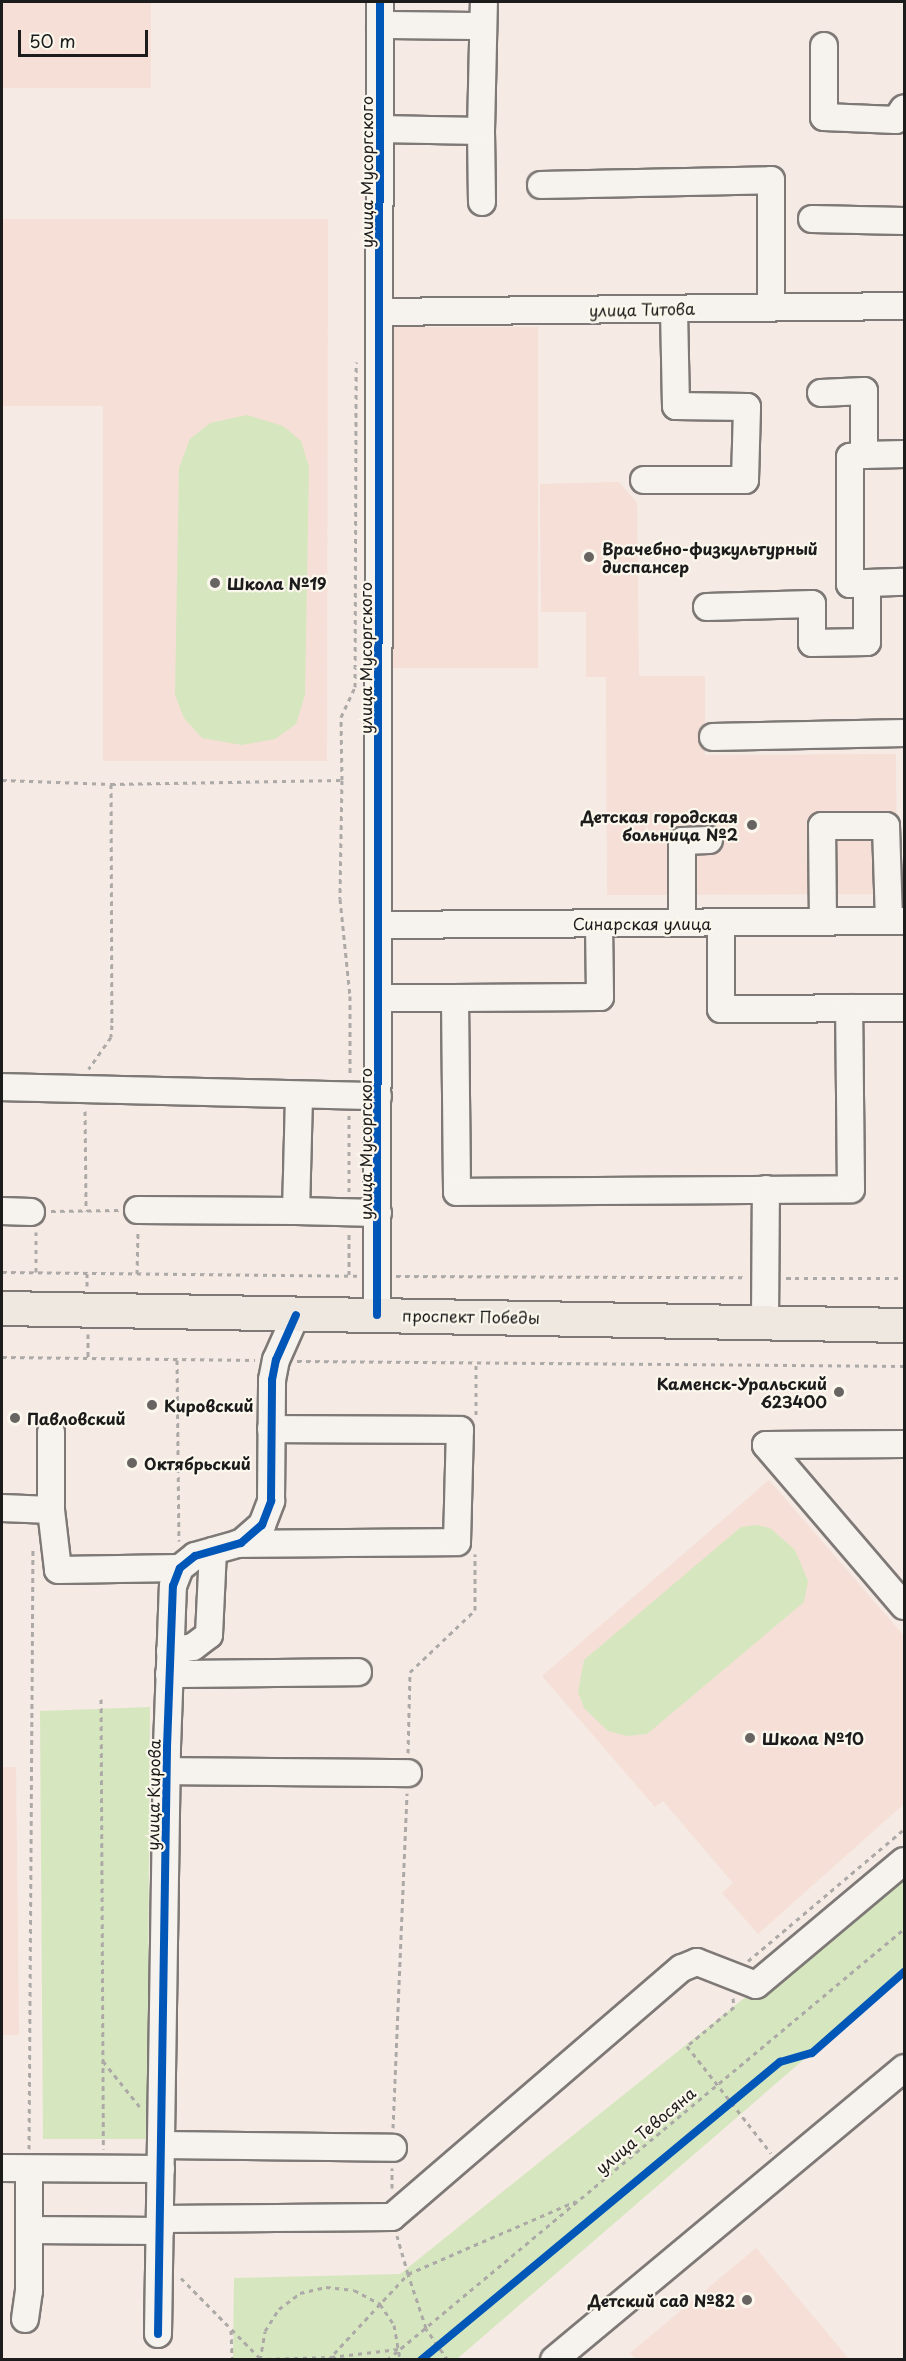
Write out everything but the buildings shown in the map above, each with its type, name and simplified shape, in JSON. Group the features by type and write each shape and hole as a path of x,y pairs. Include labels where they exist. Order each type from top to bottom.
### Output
{"main road":[{"name":"проспект Победы","path":"2,1308 904,1325"}],"street":[{"path":"380,13 484,14 482,202"},
{"name":"улица Мусоргского","path":"376,1315 379,925 380,13"},
{"path":"824,46 824,117 896,120 904,108"},
{"path":"379,129 481,131"},
{"path":"541,185 771,180 771,308"},
{"path":"812,219 904,221"},
{"name":"улица Титова","path":"379,312 904,306"},
{"path":"644,480 745,480 747,407 676,406 674,309"},
{"path":"821,393 864,391 864,455"},
{"path":"904,454 850,457 850,584 904,582"},
{"path":"707,606 812,604 812,643 867,642 867,583"},
{"path":"713,737 904,733"},
{"path":"823,921 822,826 886,826 897,921"},
{"path":"682,922 682,841 709,840"},
{"name":"Синарская улица","path":"379,925 897,921"},
{"path":"721,922 721,1009 904,1008"},
{"path":"378,998 600,998 599,923"},
{"path":"455,998 457,1192 851,1189 849,1008"},
{"path":"2,1087 298,1096 378,1096"},
{"path":"296,1211 298,1096"},
{"path":"765,1322 766,1190"},
{"path":"138,1210 378,1213"},
{"path":"2,1211 34,1212"},
{"path":"51,1432 42,1510 58,1570 180,1568 195,1556 225,1547 262,1525 271,1501 271,1430 276,1360 296,1315"},
{"path":"225,1547 457,1542 460,1430 271,1430"},
{"path":"904,1444 765,1445 904,1606"},
{"path":"2,1508 42,1510"},
{"path":"169,1663 208,1635 225,1547"},
{"name":"улица Кирова","path":"158,2334 169,1663 173,1586 180,1568"},
{"path":"169,1663 358,1672"},
{"path":"166,1771 408,1773"},
{"path":"29,2229 392,2217 682,1968 697,1962 756,1985 904,1861"},
{"path":"554,2360 904,2067"},
{"path":"2,2168 103,2169 162,2149 393,2148"},
{"path":"25,2319 29,2169"}],"path":[{"path":"2,780 111,784 342,780 340,899 350,996 349,1275"},
{"path":"86,1211 85,1090 87,1074 111,1037 112,1025 111,784"},
{"path":"36,1272 34,1212 138,1210 137,1274"},
{"path":"2,1272 904,1278"},
{"path":"2,1358 904,1366"},
{"path":"177,1360 180,1568"},
{"path":"29,2169 42,1510"},
{"path":"101,1699 103,2169"},
{"path":"782,2169 687,2046 735,2007 730,1975 904,1829"},
{"path":"103,2060 162,2149"},
{"path":"723,2109 740,2095"},
{"path":"329,2358 408,2274 580,2199"},
{"path":"392,2217 426,2328 448,2360"},
{"path":"160,2258 260,2359"},
{"path":"260,2359 266,2331 279,2308 300,2293 327,2286 354,2290 380,2304 394,2325 401,2349 400,2360"},
{"path":"231,2328 232,2360 329,2358 401,2349"},
{"path":"430,2352 448,2337"}],"shaded area":[{"path":"2,2 151,2 151,88 2,88"},
{"name":"Школа №19","path":"2,219 328,219 327,761 103,761 103,406 2,406"},
{"path":"392,327 538,327 538,668 392,668"},
{"name":"Детская городская больница №2","path":"619,482 637,503 639,676 705,676 705,755 896,754 897,894 607,895 606,677 586,677 586,612 541,612 540,484"},
{"name":"Школа №10","path":"769,1480 904,1636 904,1804 758,1934 722,1893 733,1883 663,1801 655,1807 542,1676"},
{"path":"2,1767 16,1767 19,2035 2,2035"},
{"name":"Детский сад №82","path":"756,2248 849,2359 636,2359 630,2353"}],"green space":[{"path":"247,415 283,426 301,441 309,467 305,695 296,724 275,739 242,745 202,738 184,718 175,695 179,468 190,439 210,423"},
{"path":"756,1525 770,1528 795,1550 808,1581 804,1602 647,1734 627,1736 608,1731 584,1708 578,1692 584,1660 741,1527"},
{"path":"150,1707 147,2139 43,2139 40,1711"},
{"path":"904,1870 904,1973 457,2359 233,2360 234,2278 400,2274"}],"cycle path":[{"path":"377,1315 380,2"},
{"path":"158,2334 167,1747 173,1586 180,1568 195,1556 241,1543 262,1525 271,1501 272,1380 276,1360 296,1315"},
{"path":"421,2360 780,2062 812,2053 904,1972"}],"place":[{"name":"Врачебно-физкультурный диспансер","path":"589,557"},
{"name":"Школа №19","path":"215,583"},
{"name":"Детская городская больница №2","path":"752,825"},
{"name":"Каменск-Уральский 623400","path":"839,1392"},
{"name":"Кировский","path":"152,1405"},
{"name":"Павловский","path":"15,1418"},
{"name":"Октябрьский","path":"132,1463"},
{"name":"Школа №10","path":"750,1738"},
{"name":"Детский сад №82","path":"747,2300"}]}
